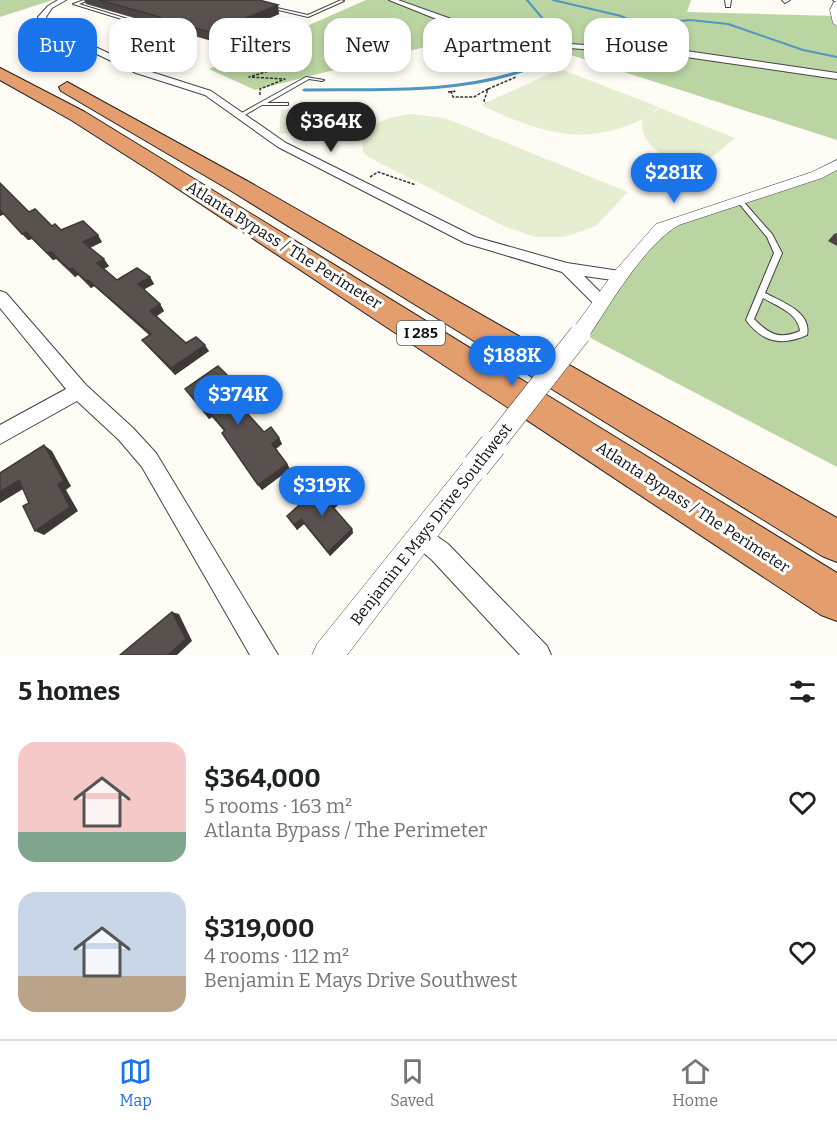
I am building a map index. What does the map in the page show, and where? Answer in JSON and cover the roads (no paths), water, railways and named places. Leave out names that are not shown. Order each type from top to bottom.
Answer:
[{"type":"highway","name":"Atlanta Bypass / The Perimeter","points":[[0,55],[105,107],[837,541]]},
{"type":"highway","name":"Atlanta Bypass / The Perimeter","points":[[0,73],[78,116],[162,168],[837,599]]},
{"type":"street","points":[[63,0],[43,14],[46,26],[139,71],[198,88],[241,115],[282,145],[470,240],[567,268],[620,276]]},
{"type":"street","points":[[392,0],[441,18]]},
{"type":"street","points":[[837,1],[834,10],[837,23]]},
{"type":"street","points":[[572,46],[686,54],[837,76]]},
{"type":"street","name":"Benjamin E Mays Drive Southwest","points":[[328,655],[580,334],[620,276],[662,228],[817,175],[837,164]]},
{"type":"street","points":[[567,268],[602,302]]},
{"type":"street","points":[[0,297],[78,391],[126,434],[149,460],[265,655]]},
{"type":"street","points":[[0,435],[78,391]]},
{"type":"street","points":[[421,536],[441,552],[538,655]]},
{"type":"lane","points":[[87,0],[75,4],[123,18]]},
{"type":"lane","points":[[264,6],[307,17],[342,1]]},
{"type":"lane","points":[[241,115],[318,72]]},
{"type":"lane","points":[[308,78],[322,80]]},
{"type":"lane","points":[[262,104],[286,104]]},
{"type":"lane","points":[[740,201],[770,236],[778,253],[760,294],[750,320],[760,332],[776,339],[790,340],[804,333],[803,322],[791,310],[760,294]]},
{"type":"waterway","points":[[527,0],[542,18]]},
{"type":"waterway","points":[[553,0],[621,16],[638,25],[690,20],[728,24],[803,50],[837,57]]},
{"type":"waterway","points":[[304,90],[444,87],[499,78],[518,72]]}]
